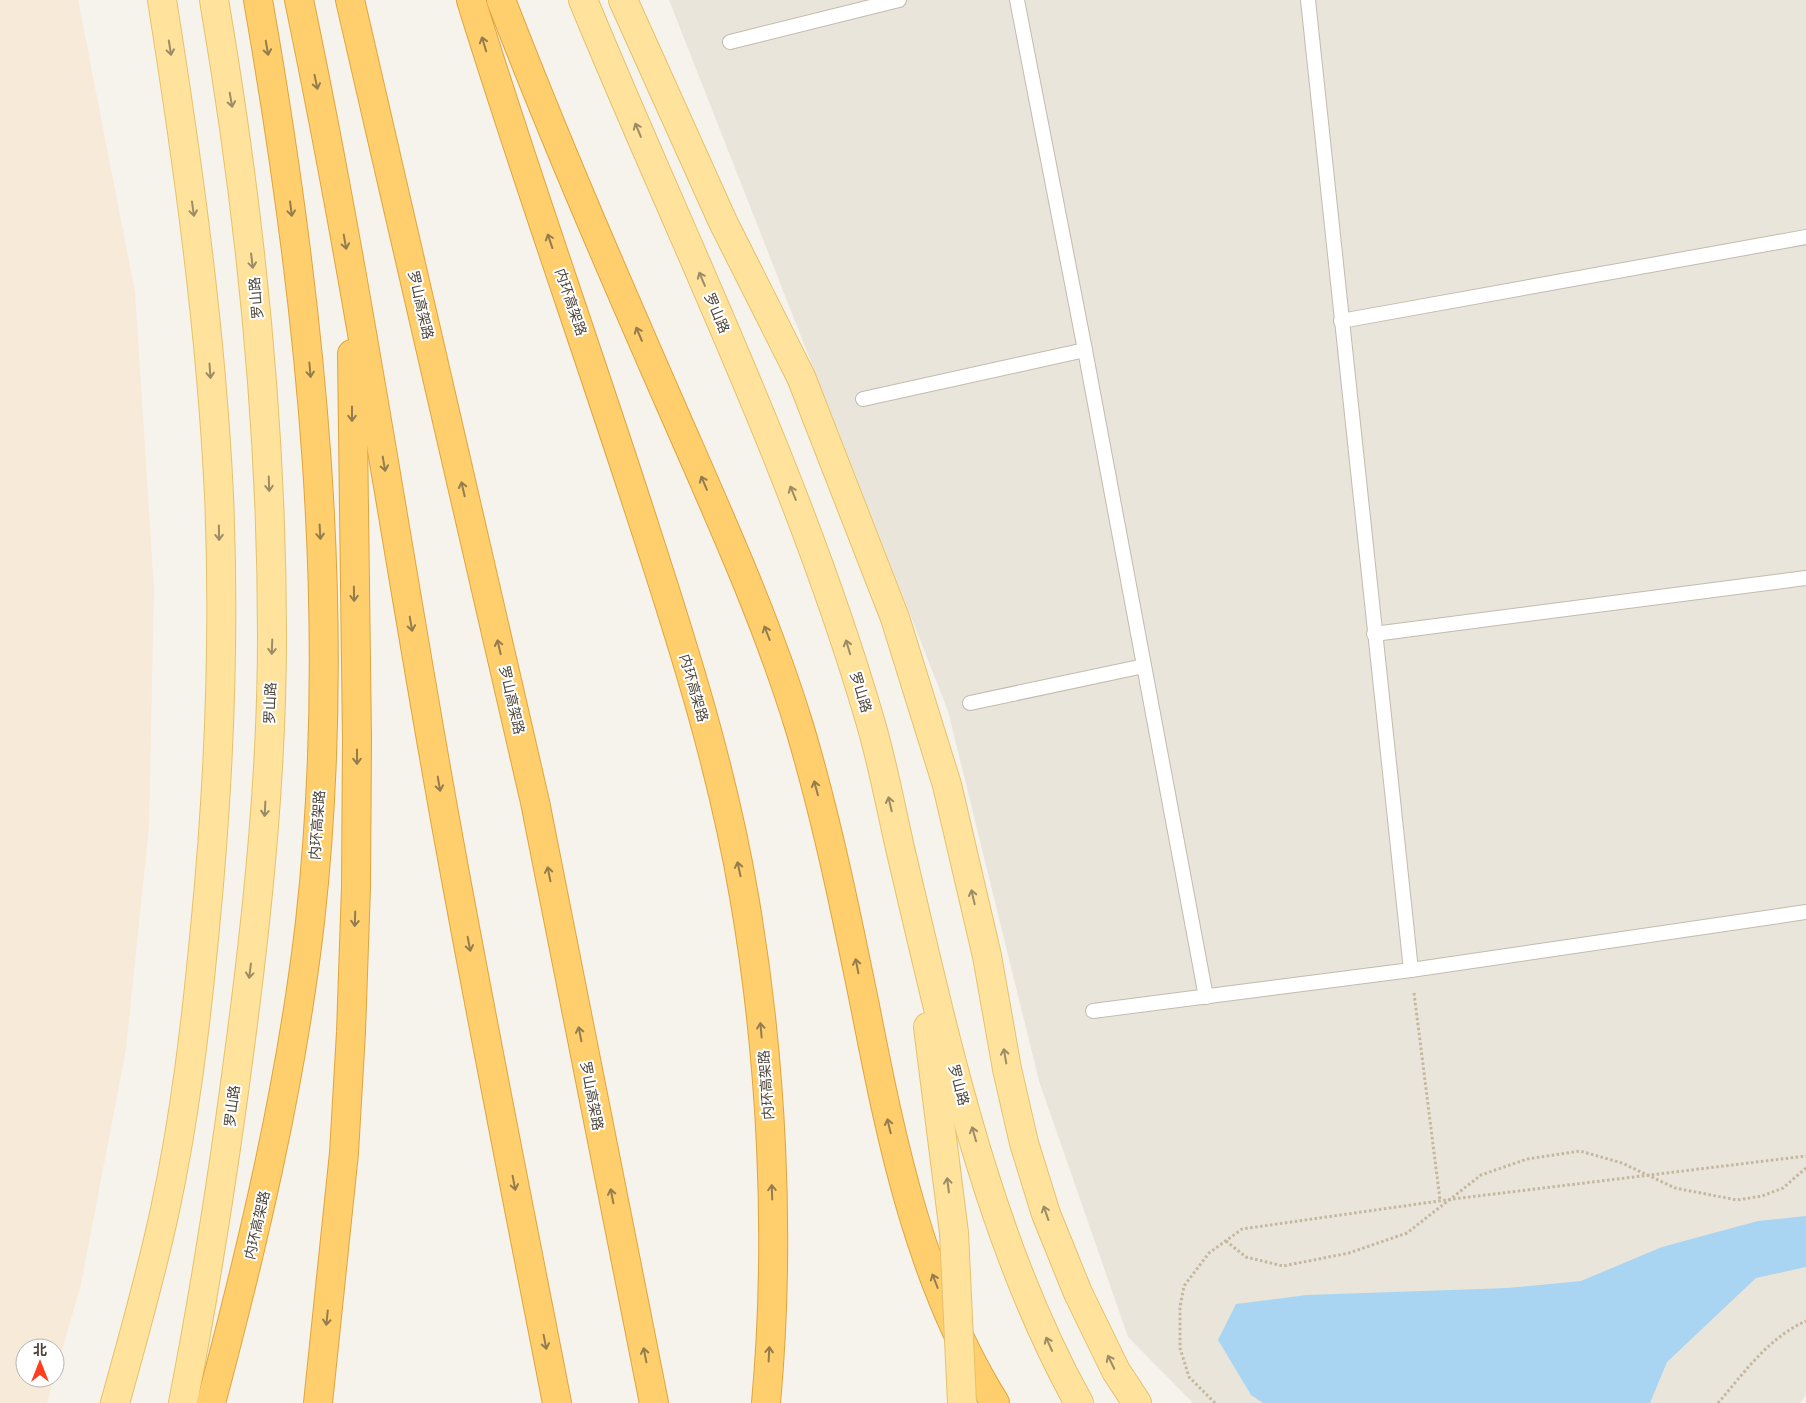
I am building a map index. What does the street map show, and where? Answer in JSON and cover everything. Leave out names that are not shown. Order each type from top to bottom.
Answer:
[{"type":"highway","name":"内环高架路","points":[[211,1403],[269,1171],[298,1009],[318,832],[322,743],[321,559],[310,370],[288,182],[258,0]]},
{"type":"highway","points":[[299,0],[352,278],[445,819],[557,1403]]},
{"type":"highway","name":"罗山高架路","points":[[350,0],[535,802],[654,1403]]},
{"type":"highway","name":"内环高架路","points":[[471,0],[498,88],[600,387],[694,682],[721,787],[740,877],[758,998],[767,1100],[772,1199],[772,1294],[766,1403]]},
{"type":"highway","points":[[501,0],[608,262],[741,568],[774,653],[800,728],[828,835],[887,1120],[902,1181],[921,1245],[947,1313],[980,1379],[995,1403]]},
{"type":"highway","points":[[318,1403],[348,1088],[356,886],[352,278]]},
{"type":"main road","points":[[115,1403],[165,1210],[181,1124],[199,990],[210,874],[218,751],[221,620],[219,496],[210,360],[198,241],[162,0]]},
{"type":"main road","name":"罗山路","points":[[183,1403],[227,1146],[257,912],[268,759],[272,638],[267,436],[252,258],[234,117],[214,0]]},
{"type":"main road","name":"罗山路","points":[[583,0],[764,420],[811,538],[871,722],[957,1079],[997,1214],[1026,1290],[1062,1372],[1079,1403]]},
{"type":"main road","points":[[623,0],[723,222],[801,377],[895,618],[947,785],[987,956],[1007,1069],[1024,1143],[1046,1214],[1078,1293],[1116,1371],[1137,1403]]},
{"type":"main road","points":[[901,851],[937,1083],[953,1224],[962,1403]]},
{"type":"lane","points":[[730,42],[900,0]]},
{"type":"lane","points":[[1017,0],[1085,350],[1206,997]]},
{"type":"lane","points":[[1310,0],[1374,634],[1411,970]]},
{"type":"lane","points":[[1342,322],[1806,237]]},
{"type":"lane","points":[[863,399],[1085,350]]},
{"type":"lane","points":[[1374,634],[1806,578]]},
{"type":"lane","points":[[970,703],[1144,666]]},
{"type":"lane","points":[[1093,1011],[1411,970],[1806,912]]},
{"type":"path","points":[[1411,970],[1440,1200]]},
{"type":"path","points":[[1226,1241],[1246,1257],[1283,1266],[1349,1254],[1407,1233],[1481,1175],[1527,1159],[1580,1150],[1622,1163],[1675,1188],[1737,1200],[1762,1196],[1783,1188],[1806,1168]]},
{"type":"path","points":[[1215,1403],[1189,1377],[1180,1348],[1180,1307],[1184,1286],[1209,1254],[1242,1229],[1440,1200],[1806,1156]]},
{"type":"path","points":[[1718,1403],[1766,1348],[1791,1327],[1806,1321]]},
{"type":"shaded area","points":[[0,0],[78,0],[135,292],[154,588],[149,827],[126,1049],[81,1284],[65,1340],[65,1338],[15,1338],[15,1388],[51,1388],[47,1403],[0,1403]]},
{"type":"shaded area","points":[[669,0],[1806,0],[1806,1395],[1800,1403],[1193,1403],[1128,1337],[1039,1081],[948,711]]},
{"type":"water","points":[[1806,1216],[1806,1267],[1756,1278],[1667,1362],[1650,1403],[1263,1403],[1251,1395],[1218,1340],[1236,1304],[1307,1295],[1508,1288],[1581,1281],[1662,1247],[1758,1221]]}]
